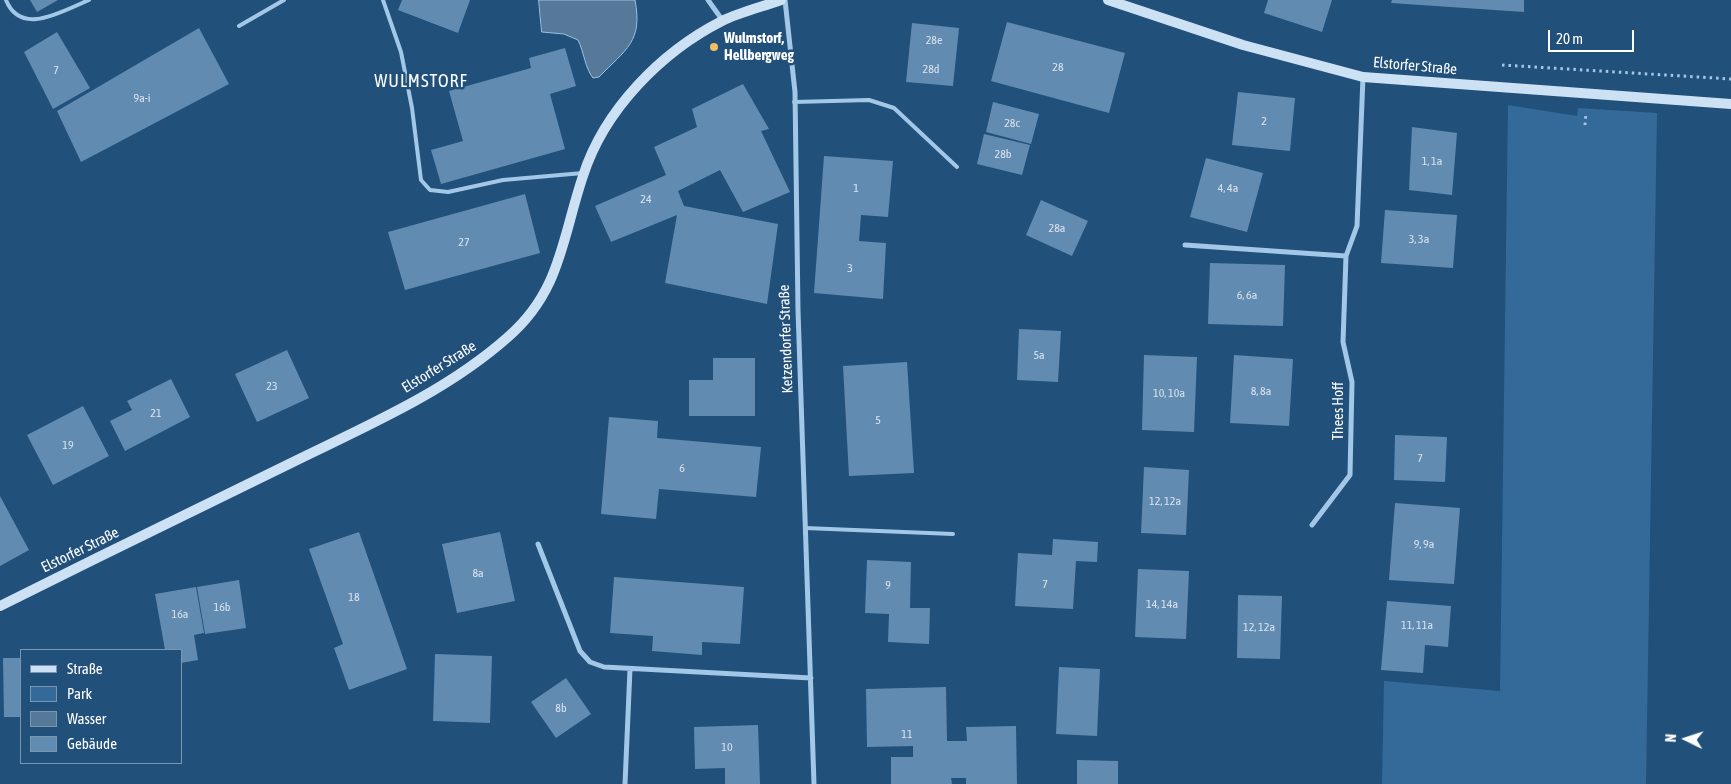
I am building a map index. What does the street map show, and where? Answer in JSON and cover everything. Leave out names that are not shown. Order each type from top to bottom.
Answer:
[{"type":"main road","name":"Elstorfer Straße","points":[[0,606],[382,419],[470,368],[510,336],[532,314],[552,283],[584,173],[597,142],[615,112],[661,64],[723,21],[781,0]]},
{"type":"main road","name":"Elstorfer Straße","points":[[1108,0],[1243,44],[1364,77],[1731,104]]},
{"type":"street","points":[[708,0],[723,21]]},
{"type":"street","name":"Ketzendorfer Straße","points":[[785,0],[794,102],[798,310],[814,784]]},
{"type":"street","name":"Thees Hoff","points":[[1312,525],[1350,475],[1352,382],[1342,342],[1346,256],[1357,226],[1364,77]]},
{"type":"street","points":[[1186,245],[1346,256]]},
{"type":"street","points":[[538,544],[580,651],[590,662],[604,667],[630,669],[811,678]]},
{"type":"street","points":[[625,784],[630,669]]},
{"type":"lane","points":[[6,0],[16,16],[28,20],[61,11],[89,0]]},
{"type":"lane","points":[[239,26],[284,0]]},
{"type":"lane","points":[[383,0],[401,52],[412,108],[421,180],[430,190],[448,192],[503,180],[584,173]]},
{"type":"lane","points":[[794,102],[869,100],[894,108],[956,167]]},
{"type":"lane","points":[[805,528],[953,534]]},
{"type":"path","points":[[1498,65],[1731,79]]},
{"type":"green space","points":[[1508,105],[1577,116],[1578,108],[1657,113],[1646,784],[1382,784],[1384,681],[1500,691]]},
{"type":"water","points":[[539,0],[635,0],[637,26],[630,44],[599,77],[593,78],[588,70],[578,40],[564,34],[542,32]]},
{"type":"building","points":[[30,0],[58,0],[37,12]]},
{"type":"building","points":[[402,0],[470,0],[458,33],[398,10]]},
{"type":"building","points":[[1268,0],[1332,0],[1322,32],[1264,13]]},
{"type":"building","points":[[1392,0],[1524,0],[1524,12],[1391,3]]},
{"type":"building","points":[[1007,22],[1125,53],[1109,113],[991,81]]},
{"type":"building","points":[[912,23],[959,28],[953,86],[906,82]]},
{"type":"building","points":[[199,28],[229,84],[81,162],[57,111]]},
{"type":"building","points":[[57,32],[90,88],[53,109],[24,52]]},
{"type":"building","points":[[565,48],[576,86],[550,94],[565,149],[441,184],[431,150],[463,141],[449,91],[531,68],[529,58]]},
{"type":"building","points":[[743,84],[769,129],[761,131],[790,192],[743,212],[720,170],[678,191],[684,206],[778,224],[767,304],[665,283],[677,215],[611,242],[595,206],[666,175],[654,147],[697,127],[692,109]]},
{"type":"building","points":[[1238,92],[1295,98],[1290,151],[1232,145]]},
{"type":"building","points":[[993,102],[1039,114],[1031,144],[986,132]]},
{"type":"building","points":[[1412,127],[1457,133],[1452,195],[1409,190]]},
{"type":"building","points":[[984,134],[1030,145],[1022,175],[977,164]]},
{"type":"building","points":[[824,156],[893,161],[888,217],[861,215],[859,241],[886,243],[883,299],[814,293]]},
{"type":"building","points":[[1206,158],[1263,173],[1247,232],[1190,217]]},
{"type":"building","points":[[525,194],[540,253],[405,290],[388,232]]},
{"type":"building","points":[[1041,200],[1088,221],[1072,256],[1026,235]]},
{"type":"building","points":[[1385,210],[1457,215],[1453,268],[1381,263]]},
{"type":"building","points":[[1210,263],[1285,265],[1283,326],[1208,324]]},
{"type":"building","points":[[1019,329],[1061,331],[1058,382],[1017,380]]},
{"type":"building","points":[[287,350],[309,398],[257,422],[235,374]]},
{"type":"building","points":[[1144,355],[1197,357],[1194,432],[1142,430]]},
{"type":"building","points":[[1234,355],[1293,359],[1289,426],[1230,423]]},
{"type":"building","points":[[713,358],[755,358],[755,416],[689,416],[689,380],[713,380]]},
{"type":"building","points":[[907,362],[914,473],[849,476],[843,366]]},
{"type":"building","points":[[171,379],[190,417],[125,451],[110,421],[132,410],[127,401]]},
{"type":"building","points":[[83,406],[109,456],[53,485],[27,435]]},
{"type":"building","points":[[609,417],[658,421],[657,438],[761,447],[756,497],[659,489],[656,519],[601,514]]},
{"type":"building","points":[[1395,435],[1447,437],[1445,482],[1394,480]]},
{"type":"building","points":[[1144,467],[1189,470],[1186,535],[1141,533]]},
{"type":"building","points":[[0,496],[29,550],[0,566]]},
{"type":"building","points":[[1395,503],[1460,508],[1454,584],[1389,580]]},
{"type":"building","points":[[359,532],[407,669],[349,690],[334,648],[343,644],[309,549]]},
{"type":"building","points":[[500,532],[515,601],[457,613],[442,544]]},
{"type":"building","points":[[1053,539],[1098,542],[1097,562],[1076,561],[1073,609],[1015,606],[1018,553],[1052,555]]},
{"type":"building","points":[[867,560],[911,562],[910,608],[930,608],[929,644],[888,642],[889,614],[865,613]]},
{"type":"building","points":[[1138,569],[1189,571],[1186,639],[1135,637]]},
{"type":"building","points":[[614,577],[744,587],[740,644],[702,642],[702,655],[652,651],[653,636],[610,633]]},
{"type":"building","points":[[239,580],[246,628],[205,634],[197,587]]},
{"type":"building","points":[[196,587],[204,633],[194,635],[198,660],[182,663],[182,649],[165,649],[155,594]]},
{"type":"building","points":[[1238,595],[1282,596],[1280,659],[1237,658]]},
{"type":"building","points":[[1387,601],[1451,606],[1448,647],[1425,645],[1423,673],[1381,670]]},
{"type":"building","points":[[435,654],[492,656],[490,723],[433,721]]},
{"type":"building","points":[[3,658],[20,658],[20,717],[4,717]]},
{"type":"building","points":[[1059,667],[1100,669],[1097,736],[1056,734]]},
{"type":"building","points":[[566,678],[591,714],[556,738],[531,702]]},
{"type":"building","points":[[946,687],[947,741],[967,741],[966,727],[1016,726],[1017,784],[966,784],[966,778],[951,778],[952,784],[891,784],[891,757],[913,757],[913,746],[867,747],[866,689]]},
{"type":"building","points":[[758,725],[760,784],[725,784],[725,768],[695,769],[694,727]]},
{"type":"building","points":[[1077,760],[1118,761],[1118,784],[1077,784]]},
{"type":"place","name":"Wulmstorf, Hellbergweg","points":[[714,47]]},
{"type":"district","name":"WULMSTORF","points":[[421,81]]}]
